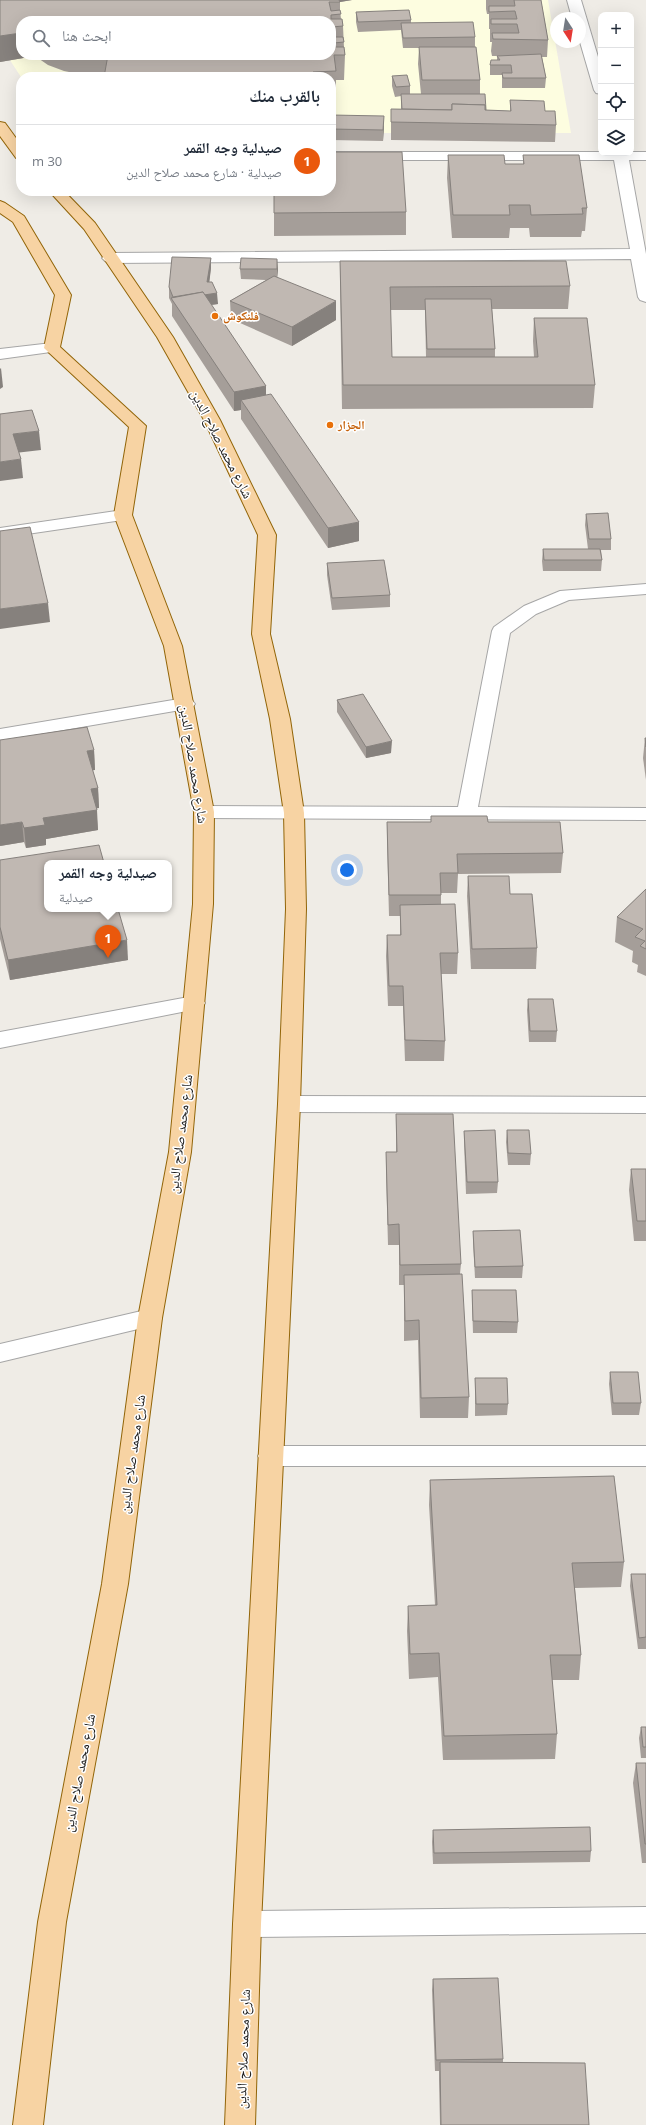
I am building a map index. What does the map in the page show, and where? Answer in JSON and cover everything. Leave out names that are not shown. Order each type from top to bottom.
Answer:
[{"type":"main road","points":[[0,126],[16,148]]},
{"type":"main road","name":"شارع محمد صلاح الدين","points":[[61,196],[90,226],[110,258],[165,337],[208,414],[267,535],[261,634],[280,718],[294,813],[296,909],[289,1104],[247,1924],[240,2125]]},
{"type":"main road","points":[[0,206],[19,219],[64,295],[52,348],[138,426],[123,515]]},
{"type":"main road","name":"شارع محمد صلاح الدين","points":[[28,2125],[52,1922],[115,1584],[150,1318],[180,1152],[202,904],[204,812],[174,646],[123,515]]},
{"type":"street","points":[[574,0],[578,12]]},
{"type":"street","points":[[586,39],[599,84]]},
{"type":"street","points":[[336,156],[598,155]]},
{"type":"street","points":[[620,156],[646,298]]},
{"type":"street","points":[[634,156],[646,156]]},
{"type":"street","points":[[110,258],[638,254]]},
{"type":"street","points":[[0,354],[52,348]]},
{"type":"street","points":[[0,533],[123,515]]},
{"type":"street","points":[[467,814],[501,631],[530,610],[566,595],[646,589]]},
{"type":"street","points":[[0,735],[185,704]]},
{"type":"street","points":[[204,812],[646,814]]},
{"type":"street","points":[[0,1040],[194,1003]]},
{"type":"street","points":[[289,1104],[646,1105]]},
{"type":"street","points":[[0,1353],[150,1318]]},
{"type":"street","points":[[271,1456],[646,1456]]},
{"type":"street","points":[[247,1924],[646,1920]]},
{"type":"shaded area","points":[[0,0],[548,0],[550,12],[550,48],[556,48],[571,133],[336,133],[336,72],[18,72],[0,45]]},
{"type":"building","points":[[0,0],[339,0],[340,2],[329,2],[331,11],[340,10],[341,14],[331,16],[16,16],[16,34],[0,36]]},
{"type":"building","points":[[514,0],[541,0],[548,40],[493,39],[492,33],[519,33],[517,24],[491,24],[491,19],[517,19],[515,11],[489,12],[489,6],[515,6]]},
{"type":"building","points":[[409,10],[411,20],[358,22],[356,12]]},
{"type":"building","points":[[336,19],[342,19],[343,26],[336,27]]},
{"type":"building","points":[[473,22],[475,37],[403,38],[401,23]]},
{"type":"building","points":[[336,37],[343,37],[344,42],[336,43]]},
{"type":"building","points":[[336,47],[344,47],[345,55],[336,55]]},
{"type":"building","points":[[419,47],[476,47],[480,80],[422,80]]},
{"type":"building","points":[[541,54],[546,78],[503,78],[502,73],[512,73],[511,65],[490,65],[491,60],[500,60],[497,56]]},
{"type":"building","points":[[107,60],[335,60],[336,71],[313,72],[105,72]]},
{"type":"building","points":[[407,75],[410,86],[396,87],[392,76]]},
{"type":"building","points":[[401,94],[485,94],[486,110],[485,105],[452,104],[452,110],[402,109]]},
{"type":"building","points":[[510,100],[544,101],[545,111],[555,111],[556,125],[391,122],[391,109],[452,110],[452,104],[485,105],[485,110],[511,111]]},
{"type":"building","points":[[336,115],[384,116],[383,130],[336,129]]},
{"type":"building","points":[[336,152],[402,152],[406,212],[274,213],[274,196],[336,196]]},
{"type":"building","points":[[448,155],[504,155],[505,164],[524,164],[523,155],[579,155],[587,208],[582,208],[583,214],[531,215],[530,205],[509,205],[510,215],[453,215]]},
{"type":"building","points":[[172,257],[211,258],[207,282],[212,282],[217,293],[204,295],[203,292],[173,297],[169,287]]},
{"type":"building","points":[[241,258],[277,259],[277,269],[240,269]]},
{"type":"building","points":[[340,261],[566,261],[570,286],[390,287],[392,357],[538,357],[534,318],[587,318],[595,385],[343,385]]},
{"type":"building","points":[[274,276],[336,301],[292,327],[230,301]]},
{"type":"building","points":[[203,292],[266,386],[234,392],[171,298]]},
{"type":"building","points":[[425,299],[491,299],[495,349],[427,349]]},
{"type":"building","points":[[271,394],[359,522],[328,528],[241,400]]},
{"type":"building","points":[[32,410],[39,431],[13,434],[21,459],[0,462],[0,414]]},
{"type":"building","points":[[608,513],[611,539],[589,539],[586,514]]},
{"type":"building","points":[[30,527],[48,603],[0,609],[0,531]]},
{"type":"building","points":[[543,549],[600,549],[602,560],[544,560]]},
{"type":"building","points":[[384,560],[390,595],[332,598],[327,563]]},
{"type":"building","points":[[363,694],[392,741],[366,747],[337,700]]},
{"type":"building","points":[[87,727],[94,750],[87,751],[98,788],[91,789],[97,810],[43,818],[45,825],[24,828],[22,822],[0,825],[0,740]]},
{"type":"building","points":[[431,816],[487,816],[488,822],[560,822],[563,853],[457,854],[458,873],[440,873],[441,895],[389,895],[387,822],[431,822]]},
{"type":"building","points":[[99,845],[103,860],[44,860],[44,912],[119,912],[127,940],[8,960],[0,927],[0,860]]},
{"type":"building","points":[[468,876],[509,876],[510,894],[532,894],[537,948],[472,949]]},
{"type":"building","points":[[646,889],[646,949],[640,946],[645,941],[635,937],[643,929],[617,917]]},
{"type":"building","points":[[455,904],[458,953],[440,953],[445,1041],[405,1040],[403,986],[389,986],[387,935],[401,935],[400,905]]},
{"type":"building","points":[[528,999],[553,999],[557,1031],[530,1031]]},
{"type":"building","points":[[396,1114],[453,1114],[461,1264],[400,1265],[399,1224],[388,1225],[386,1152],[397,1152]]},
{"type":"building","points":[[495,1130],[498,1182],[467,1182],[464,1131]]},
{"type":"building","points":[[507,1130],[529,1130],[531,1154],[508,1153]]},
{"type":"building","points":[[631,1169],[646,1169],[646,1221],[637,1221]]},
{"type":"building","points":[[520,1230],[523,1266],[475,1267],[473,1231]]},
{"type":"building","points":[[462,1274],[469,1397],[421,1398],[419,1320],[405,1321],[404,1275]]},
{"type":"building","points":[[472,1290],[516,1290],[518,1322],[473,1321]]},
{"type":"building","points":[[610,1372],[638,1372],[641,1403],[613,1403]]},
{"type":"building","points":[[475,1378],[507,1378],[508,1404],[476,1404]]},
{"type":"building","points":[[614,1476],[624,1562],[572,1563],[581,1655],[550,1655],[557,1734],[444,1736],[439,1653],[410,1654],[408,1606],[437,1605],[430,1480]]},
{"type":"building","points":[[631,1574],[646,1574],[646,1637],[639,1638]]},
{"type":"building","points":[[641,1727],[646,1727],[646,1747],[643,1747]]},
{"type":"building","points":[[636,1763],[646,1763],[646,1844],[645,1844]]},
{"type":"building","points":[[590,1827],[591,1851],[434,1853],[433,1830]]},
{"type":"building","points":[[498,1978],[503,2059],[436,2060],[433,1979]]},
{"type":"building","points":[[440,2062],[585,2063],[589,2125],[441,2125]]},
{"type":"place","name":"فلنكوش","points":[[215,316]]},
{"type":"place","name":"الجزار","points":[[330,425]]},
{"type":"place","name":"صيدلية وجه القمر","points":[[108,958]]}]
